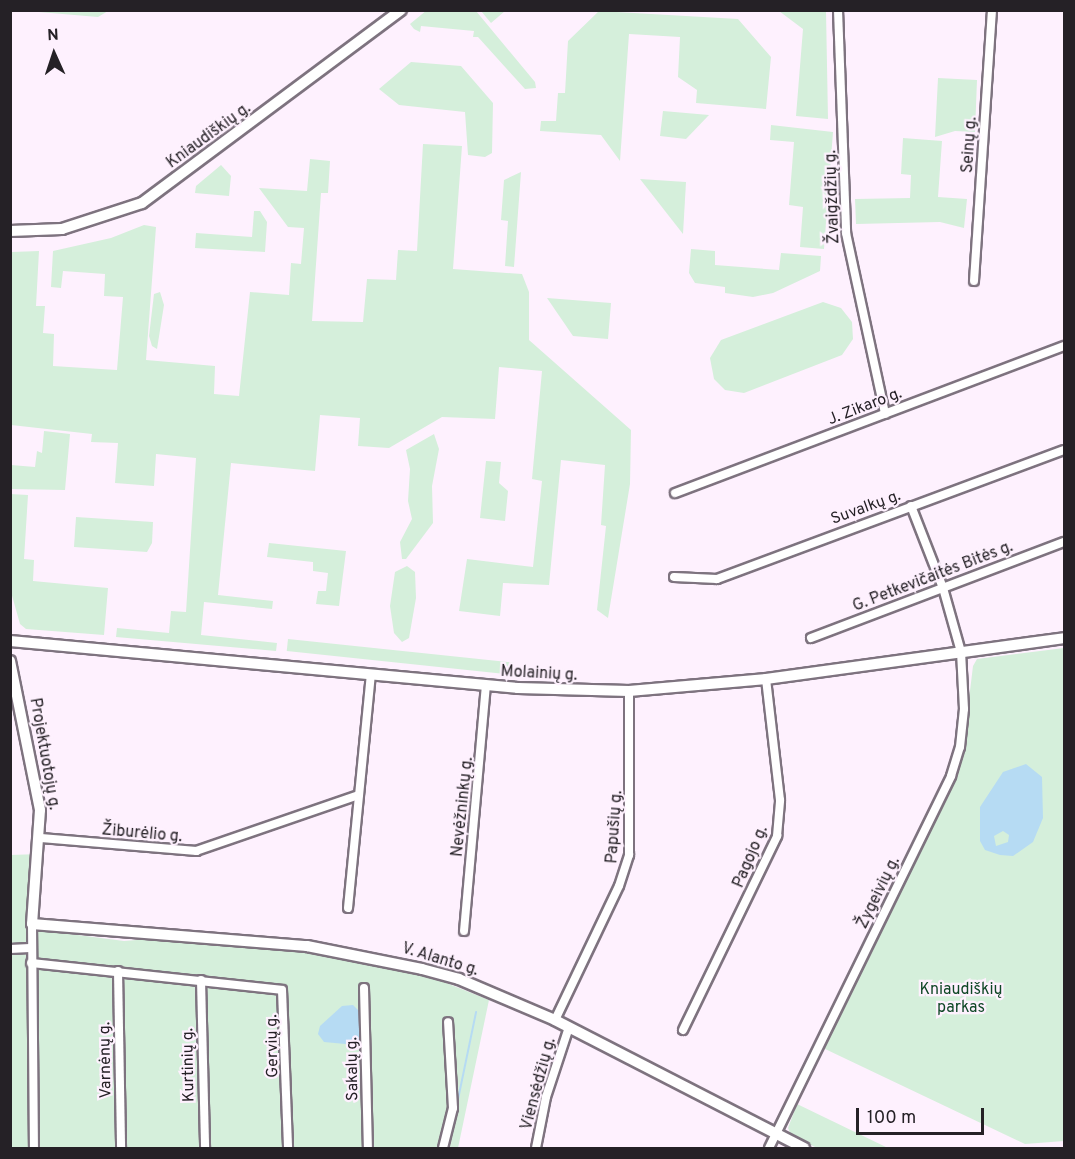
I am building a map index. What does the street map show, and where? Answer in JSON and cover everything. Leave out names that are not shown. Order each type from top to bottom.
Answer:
[{"type":"main road","name":"Kniaudiškių g.","points":[[10,231],[62,229],[142,203],[401,10]]},
{"type":"main road","name":"Molainių g.","points":[[10,641],[486,686],[628,691],[766,679],[1065,638]]},
{"type":"main road","name":"Projektuotojų g.","points":[[10,661],[36,776],[41,838],[32,924]]},
{"type":"main road","name":"V. Alanto g.","points":[[32,924],[355,953],[459,980],[555,1020],[804,1149]]},
{"type":"street","name":"Žvaigždžių g.","points":[[838,10],[846,233],[885,414]]},
{"type":"street","name":"Seinų g.","points":[[974,281],[992,10]]},
{"type":"street","name":"J. Zikaro g.","points":[[675,493],[1065,346]]},
{"type":"street","name":"Suvalkų g.","points":[[674,576],[717,579],[1065,450]]},
{"type":"street","name":"Žygeivių g.","points":[[769,1149],[951,776],[964,721],[961,652],[943,588],[911,506]]},
{"type":"street","name":"G. Petkevičaitės Bitės g.","points":[[811,638],[1065,542]]},
{"type":"street","points":[[348,908],[371,675]]},
{"type":"street","name":"Pagojo g.","points":[[683,1030],[777,836],[780,800],[766,679]]},
{"type":"street","name":"Nevėžninkų g.","points":[[464,931],[486,686]]},
{"type":"street","name":"Papušių g.","points":[[555,1020],[619,886],[629,855],[628,691]]},
{"type":"street","name":"Žiburėlio g.","points":[[41,838],[184,853],[273,827],[359,795]]},
{"type":"street","points":[[32,924],[30,948],[34,1149]]},
{"type":"street","points":[[10,949],[30,948]]},
{"type":"street","points":[[31,963],[201,980]]},
{"type":"street","name":"Varnėnų g.","points":[[118,971],[121,1149]]},
{"type":"street","name":"Kurtinių g.","points":[[201,980],[205,1149]]},
{"type":"street","name":"Gervių g.","points":[[201,980],[282,990],[288,1149]]},
{"type":"street","name":"Sakalų g.","points":[[364,988],[368,1149]]},
{"type":"street","points":[[443,1149],[453,1108],[448,1022]]},
{"type":"street","name":"Viensėdžių g.","points":[[536,1149],[546,1097],[569,1027]]},
{"type":"green space","points":[[427,10],[476,11],[535,82],[536,88],[525,89],[478,37],[473,37],[474,31],[421,26],[420,32],[414,29],[410,24]]},
{"type":"green space","points":[[27,11],[108,11],[98,17]]},
{"type":"green space","points":[[481,11],[505,11],[491,23]]},
{"type":"green space","points":[[599,11],[738,19],[771,57],[766,109],[696,103],[697,90],[678,77],[680,37],[629,34],[620,161],[601,135],[540,131],[541,121],[556,121],[558,93],[565,93],[568,41]]},
{"type":"green space","points":[[779,11],[826,11],[828,119],[796,116],[803,29]]},
{"type":"green space","points":[[411,62],[461,66],[493,103],[492,153],[485,157],[468,155],[465,112],[399,105],[379,89]]},
{"type":"green space","points":[[938,78],[977,80],[975,132],[955,131],[935,137]]},
{"type":"green space","points":[[663,111],[709,115],[686,139],[660,136]]},
{"type":"green space","points":[[771,125],[833,132],[824,249],[800,247],[803,207],[789,205],[794,142],[770,140]]},
{"type":"green space","points":[[903,138],[942,141],[938,197],[967,199],[964,228],[940,222],[856,224],[855,199],[910,198],[911,175],[901,174]]},
{"type":"green space","points":[[423,144],[462,146],[453,269],[522,274],[529,292],[529,340],[631,430],[630,484],[608,618],[597,610],[606,526],[601,525],[605,465],[561,460],[549,585],[503,583],[500,616],[459,611],[467,559],[533,567],[542,481],[532,479],[542,371],[499,367],[495,419],[442,417],[389,448],[358,446],[360,418],[320,415],[315,471],[231,463],[218,595],[273,601],[272,609],[204,602],[201,635],[277,643],[276,651],[116,637],[117,628],[169,633],[171,611],[186,612],[196,458],[156,454],[154,486],[115,483],[118,443],[91,442],[92,434],[11,425],[12,252],[39,251],[36,306],[45,306],[43,333],[54,334],[53,366],[117,370],[123,297],[104,296],[105,274],[63,271],[61,288],[51,287],[53,251],[111,238],[144,225],[156,227],[146,360],[215,366],[214,394],[239,396],[250,292],[289,295],[291,263],[301,264],[304,228],[288,227],[259,188],[307,191],[310,159],[330,161],[328,193],[321,193],[312,321],[363,322],[367,279],[396,280],[398,250],[417,251]]},
{"type":"green space","points":[[221,165],[231,176],[229,196],[195,193],[196,186]]},
{"type":"green space","points":[[521,172],[514,267],[505,266],[508,221],[501,220],[504,180]]},
{"type":"green space","points":[[640,179],[686,182],[683,234]]},
{"type":"green space","points":[[254,211],[260,211],[267,222],[265,252],[195,248],[196,233],[252,237]]},
{"type":"green space","points":[[691,249],[715,251],[715,265],[779,270],[781,253],[821,256],[820,271],[773,293],[753,297],[725,293],[725,287],[695,283],[689,273]]},
{"type":"green space","points":[[160,292],[164,305],[157,349],[152,346],[149,336],[154,294]]},
{"type":"green space","points":[[547,298],[611,303],[608,339],[573,336]]},
{"type":"green space","points":[[823,302],[841,308],[852,322],[853,339],[842,355],[744,393],[725,390],[714,379],[710,358],[721,340]]},
{"type":"green space","points":[[44,431],[70,434],[65,490],[11,489],[11,465],[35,467],[37,451],[42,453]]},
{"type":"green space","points":[[434,434],[439,449],[432,486],[433,523],[406,559],[402,559],[400,542],[412,519],[408,501],[410,469],[406,450]]},
{"type":"green space","points":[[486,461],[501,462],[499,483],[508,491],[505,521],[480,518]]},
{"type":"green space","points":[[10,494],[28,495],[24,559],[34,560],[33,581],[108,588],[104,635],[26,629],[20,624],[11,592]]},
{"type":"green space","points":[[76,517],[153,522],[152,543],[147,552],[74,547]]},
{"type":"green space","points":[[269,543],[346,551],[339,606],[316,604],[318,591],[326,591],[328,573],[313,571],[313,562],[267,557]]},
{"type":"green space","points":[[407,566],[415,572],[416,598],[409,638],[402,642],[394,633],[390,606],[395,572]]},
{"type":"green space","points":[[288,639],[514,663],[513,675],[287,651]]},
{"type":"green space","name":"Kniaudiškių parkas","points":[[1064,648],[1064,1141],[1025,1144],[823,1048],[954,777],[965,732],[973,666],[977,659]]},
{"type":"green space","points":[[40,854],[32,933],[47,931],[124,941],[149,939],[311,952],[424,974],[489,1000],[458,1148],[11,1148],[10,855]]},
{"type":"green space","points":[[797,1104],[888,1148],[817,1148],[791,1135],[788,1128]]},
{"type":"water","points":[[1026,764],[1042,777],[1043,818],[1033,842],[1013,856],[985,850],[980,841],[980,807],[1003,772]],"holes":[[[1003,831],[1009,835],[1008,842],[996,846],[994,836]]]},
{"type":"water","points":[[353,1005],[360,1012],[359,1041],[356,1045],[324,1042],[318,1034],[320,1026],[342,1006]]},
{"type":"waterway","points":[[456,1109],[476,1012]]},
{"type":"waterway","points":[[448,1148],[454,1120]]}]
